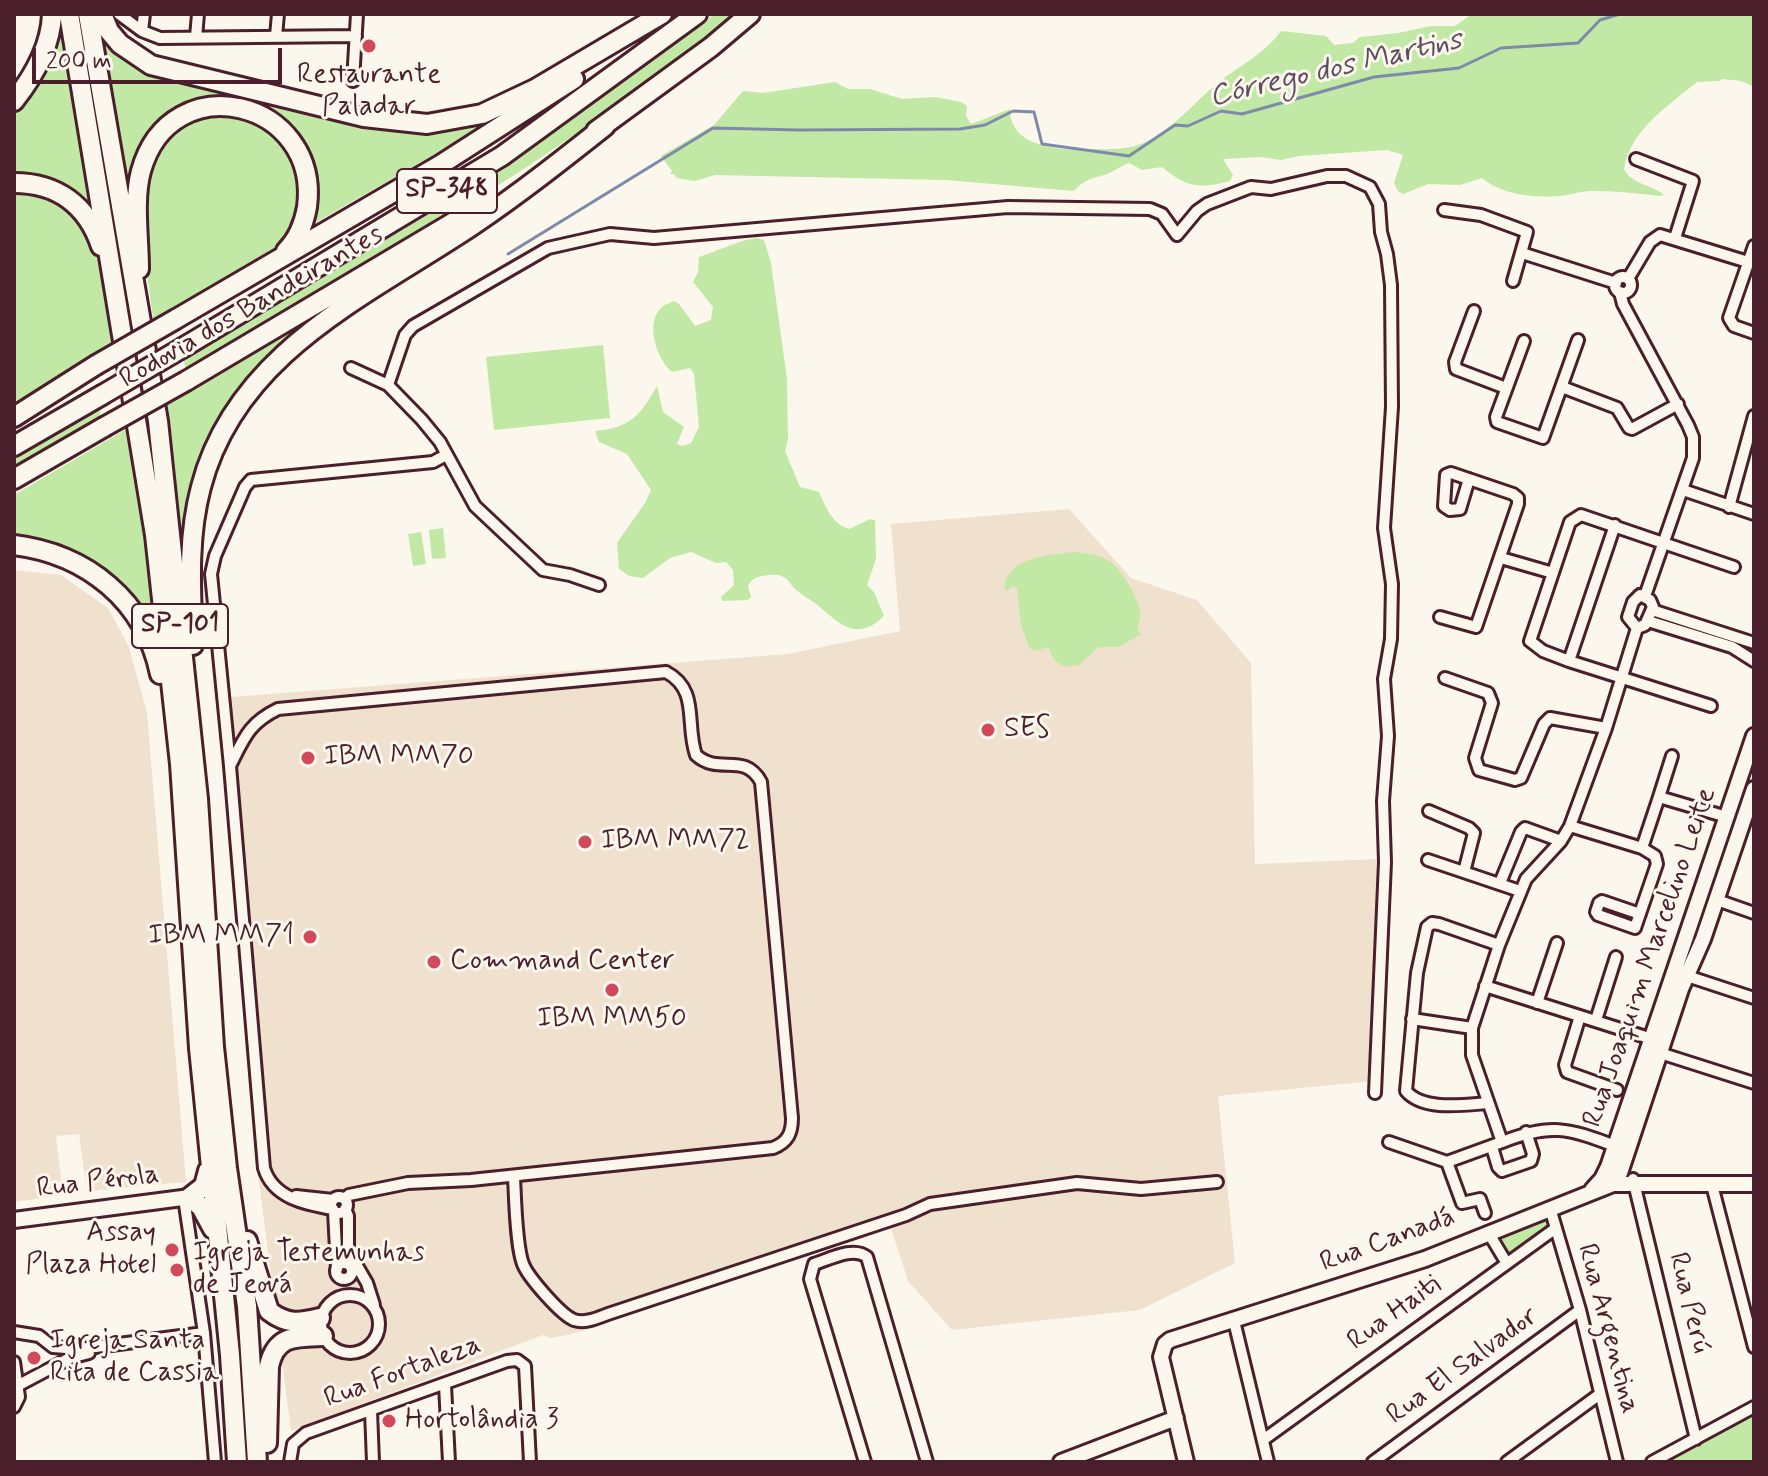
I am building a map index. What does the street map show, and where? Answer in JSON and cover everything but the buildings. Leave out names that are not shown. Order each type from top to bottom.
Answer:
[{"type":"highway","points":[[14,101],[41,57],[52,14]]},
{"type":"highway","name":"SP-101","points":[[69,14],[132,331],[158,421],[198,799],[214,1047],[247,1306],[257,1462]]},
{"type":"highway","name":"SP-101","points":[[88,14],[132,331],[180,764],[209,1159],[230,1355],[237,1462]]},
{"type":"highway","points":[[102,14],[109,31],[120,44],[151,65],[364,117],[427,124],[482,114],[535,89],[662,14]]},
{"type":"highway","points":[[14,417],[96,365],[452,157],[617,52],[669,14]]},
{"type":"highway","name":"Rodovia dos Bandeirantes","points":[[14,446],[502,156],[697,14]]},
{"type":"highway","name":"Rodovia dos Bandeirantes","points":[[14,479],[457,221],[605,126],[750,14]]},
{"type":"highway","points":[[132,331],[141,172],[156,139],[165,128],[191,112],[208,107],[243,107],[276,124],[291,140],[300,157],[307,177],[308,196],[303,226],[289,248],[257,272]]},
{"type":"highway","points":[[198,799],[191,583],[194,523],[209,461],[243,397],[272,364],[305,335],[533,184],[605,126]]},
{"type":"highway","points":[[14,183],[31,183],[57,191],[80,208],[92,222],[132,331]]},
{"type":"highway","points":[[14,405],[53,393]]},
{"type":"highway","points":[[14,545],[49,552],[80,565],[110,585],[132,609],[150,638],[156,656],[180,764]]},
{"type":"highway","points":[[209,1159],[204,1186],[187,1198],[201,1207],[217,1235]]},
{"type":"highway","points":[[227,1168],[269,1311],[278,1319],[292,1323],[324,1320]]},
{"type":"highway","points":[[266,1462],[271,1354],[280,1343],[324,1320]]},
{"type":"main road","name":"Rua Joaquim Marcelino Leite","points":[[1613,1184],[1625,1159],[1656,1046],[1754,736]]},
{"type":"main road","name":"Rua Joaquim Marcelino Leite","points":[[1589,1192],[1602,1179],[1687,976],[1735,847],[1748,827],[1754,789]]},
{"type":"main road","points":[[1719,842],[1729,849],[1735,847]]},
{"type":"main road","points":[[1709,874],[1719,874],[1724,880]]},
{"type":"main road","points":[[1625,1159],[1636,1183]]},
{"type":"main road","name":"Rua Canadá","points":[[1176,1418],[1161,1357],[1165,1344],[1170,1340],[1425,1259],[1613,1184],[1754,1184]]},
{"type":"main road","name":"Rua Pérola","points":[[14,1220],[187,1198]]},
{"type":"main road","points":[[1061,1462],[1176,1418],[1186,1462]]},
{"type":"street","points":[[119,14],[142,31],[160,38],[356,36]]},
{"type":"street","points":[[142,31],[144,14]]},
{"type":"street","points":[[196,37],[198,14]]},
{"type":"street","points":[[276,36],[278,14]]},
{"type":"street","points":[[353,81],[357,14]]},
{"type":"street","points":[[1636,159],[1693,181],[1675,238]]},
{"type":"street","points":[[388,385],[405,335],[413,326],[548,248],[592,236],[625,234],[654,238],[1008,207],[1150,209],[1162,214],[1177,235],[1197,211],[1241,189],[1271,189],[1336,176],[1361,181],[1374,192],[1379,204],[1391,297],[1392,407],[1384,528],[1392,584],[1391,639],[1384,679],[1388,736],[1383,801],[1385,862],[1375,1093]]},
{"type":"street","points":[[1444,210],[1481,215],[1524,230],[1527,237],[1513,281]]},
{"type":"street","points":[[1623,284],[1638,265],[1652,238],[1660,235],[1748,262]]},
{"type":"street","points":[[1754,246],[1729,318],[1734,326],[1754,333]]},
{"type":"street","points":[[1522,253],[1623,284]]},
{"type":"street","points":[[1623,284],[1630,314],[1693,437],[1693,458],[1645,596]]},
{"type":"street","points":[[1474,311],[1455,362],[1456,369],[1506,388]]},
{"type":"street","points":[[1524,341],[1496,417],[1497,422],[1543,438],[1578,340]]},
{"type":"street","points":[[351,368],[388,385],[422,420],[440,442],[475,506],[543,570],[599,585]]},
{"type":"street","points":[[1562,387],[1617,408],[1632,429],[1678,404]]},
{"type":"street","points":[[1729,507],[1754,416]]},
{"type":"street","points":[[349,1252],[367,1283],[379,1329],[376,1338],[362,1351],[344,1353],[335,1350],[324,1320],[349,1252],[348,1216],[339,1206],[290,1196],[277,1190],[268,1182],[264,1168],[211,574],[215,556],[245,487],[251,480],[433,462],[446,455]]},
{"type":"street","points":[[1440,617],[1476,627],[1501,558],[1518,498],[1469,479]]},
{"type":"street","points":[[1683,490],[1754,514]]},
{"type":"street","points":[[1711,706],[1569,661],[1543,651],[1530,641],[1570,522],[1581,515],[1734,567]]},
{"type":"street","points":[[1569,661],[1615,525]]},
{"type":"street","points":[[1501,558],[1553,573]]},
{"type":"street","points":[[1645,596],[1650,600],[1650,615],[1645,625],[1637,628],[1628,617],[1637,597],[1645,596]]},
{"type":"street","points":[[1650,615],[1754,643]]},
{"type":"street","points":[[1650,615],[1732,647],[1754,661]]},
{"type":"street","points":[[1526,1132],[1533,1154],[1531,1161],[1502,1171],[1487,1103],[1472,1055],[1472,1028],[1520,891],[1534,867],[1561,841],[1570,826],[1606,728],[1637,628]]},
{"type":"street","points":[[230,766],[248,730],[256,721],[278,709],[666,672],[680,680],[688,697],[696,755],[716,766],[742,764],[757,775],[762,788],[792,1118],[790,1135],[785,1142],[773,1148],[514,1176],[408,1183],[349,1195],[339,1206],[344,1272],[362,1298],[376,1311]]},
{"type":"street","points":[[1445,678],[1488,693],[1491,697],[1492,703],[1475,758],[1479,770],[1515,780],[1521,778],[1544,724],[1550,718],[1606,728]]},
{"type":"street","points":[[226,721],[248,730]]},
{"type":"street","points":[[1642,848],[1672,756]]},
{"type":"street","points":[[1659,797],[1727,817]]},
{"type":"street","points":[[1429,811],[1474,833],[1464,872]]},
{"type":"street","points":[[1570,826],[1642,848],[1655,856],[1657,864],[1640,914]]},
{"type":"street","points":[[1500,883],[1525,828],[1561,841]]},
{"type":"street","points":[[1428,860],[1520,891]]},
{"type":"street","points":[[1717,900],[1754,913]]},
{"type":"street","points":[[1487,1103],[1459,1106],[1418,1101],[1406,1091],[1417,973],[1427,927],[1432,923],[1439,924],[1499,945]]},
{"type":"street","points":[[1537,1003],[1557,943]]},
{"type":"street","points":[[1596,1020],[1616,957]]},
{"type":"street","points":[[1687,976],[1754,998]]},
{"type":"street","points":[[1485,986],[1596,1020],[1754,1083]]},
{"type":"street","points":[[1580,1016],[1565,1065],[1567,1072],[1617,1090]]},
{"type":"street","points":[[1412,1019],[1472,1028]]},
{"type":"street","points":[[1389,1142],[1447,1162],[1526,1132],[1556,1128],[1615,1146]]},
{"type":"street","points":[[1447,1162],[1462,1203],[1480,1199],[1485,1213]]},
{"type":"street","points":[[514,1176],[523,1264],[537,1286],[576,1321],[588,1321],[655,1299],[906,1215],[930,1204],[1077,1183],[1141,1189],[1217,1182]]},
{"type":"street","name":"Rua Perú","points":[[1636,1183],[1696,1439]]},
{"type":"street","points":[[1712,1185],[1754,1347]]},
{"type":"street","points":[[187,1198],[204,1333],[215,1462]]},
{"type":"street","name":"Rua Argentina","points":[[1550,1208],[1580,1310],[1617,1462]]},
{"type":"street","name":"Rua Haiti","points":[[1263,1440],[1556,1228]]},
{"type":"street","points":[[1488,1232],[1506,1262]]},
{"type":"street","points":[[865,1462],[810,1279],[814,1264],[854,1252],[867,1257],[927,1462]]},
{"type":"street","points":[[324,1320],[345,1295],[362,1298]]},
{"type":"street","name":"Rua El Salvador","points":[[1373,1462],[1580,1310]]},
{"type":"street","points":[[1234,1321],[1268,1462]]},
{"type":"street","points":[[14,1332],[39,1336],[53,1347],[106,1347],[204,1333]]},
{"type":"street","points":[[53,1347],[54,1366]]},
{"type":"street","points":[[17,1386],[54,1366],[106,1347]]},
{"type":"street","name":"Rua Fortaleza","points":[[290,1462],[293,1444],[306,1433],[517,1360],[525,1366],[530,1462]]},
{"type":"street","points":[[14,1362],[19,1397],[14,1407]]},
{"type":"street","points":[[445,1385],[449,1462]]},
{"type":"street","points":[[1507,1462],[1600,1394]]},
{"type":"street","points":[[1652,1462],[1754,1407]]},
{"type":"street","points":[[371,1411],[373,1462]]},
{"type":"shaded area","points":[[1069,509],[1131,578],[1197,600],[1251,663],[1255,864],[1379,859],[1374,1081],[1218,1096],[1235,1263],[1140,1310],[952,1330],[908,1281],[891,1228],[572,1334],[550,1338],[543,1335],[291,1431],[259,1182],[218,698],[788,654],[900,631],[891,524]]},
{"type":"shaded area","points":[[14,570],[61,575],[108,608],[129,647],[147,713],[186,1182],[87,1191],[79,1134],[56,1136],[63,1195],[14,1202]]},
{"type":"green space","points":[[60,14],[66,14],[102,234],[91,214],[14,178],[14,113],[26,97]]},
{"type":"green space","points":[[714,14],[737,14],[618,104],[526,168],[186,371],[183,357],[521,151],[587,108]]},
{"type":"green space","points":[[1472,14],[1754,14],[1754,87],[1741,81],[1722,79],[1697,82],[1642,131],[1634,142],[1624,169],[1632,178],[1664,195],[1660,196],[1591,191],[1560,196],[1529,196],[1509,192],[1482,178],[1460,185],[1428,184],[1403,194],[1394,183],[1403,155],[1387,150],[1281,160],[1260,157],[1223,159],[1233,175],[1230,181],[1202,186],[1187,183],[1162,167],[1142,170],[1129,163],[1088,180],[1074,191],[946,180],[715,175],[695,181],[670,174],[672,171],[661,156],[714,125],[743,91],[763,93],[835,82],[848,89],[870,89],[902,99],[936,97],[961,102],[967,106],[966,116],[971,124],[1010,109],[1017,131],[1026,139],[1045,146],[1125,148],[1143,143],[1167,129],[1219,82],[1260,53],[1281,31],[1326,36],[1334,45],[1353,43],[1360,37],[1431,26],[1455,26]]},
{"type":"green space","points":[[100,25],[115,44],[369,124],[503,115],[306,228],[306,161],[243,103],[156,132],[134,234]]},
{"type":"green space","points":[[198,115],[255,117],[295,158],[302,216],[279,249],[154,322],[144,232],[146,184],[151,164],[162,142]]},
{"type":"green space","points":[[14,187],[56,194],[93,237],[119,343],[14,401]]},
{"type":"green space","points":[[757,238],[764,240],[771,263],[787,379],[788,439],[785,451],[800,487],[819,492],[830,514],[849,529],[870,519],[875,520],[876,559],[867,585],[874,592],[884,616],[864,629],[846,627],[779,575],[760,576],[752,580],[748,586],[751,597],[748,600],[722,601],[721,597],[734,585],[733,570],[726,562],[716,563],[691,552],[670,558],[643,578],[629,576],[619,569],[617,543],[651,490],[627,454],[599,442],[595,431],[617,427],[633,419],[657,386],[663,412],[684,427],[677,444],[691,443],[699,427],[694,374],[690,368],[672,372],[667,366],[657,350],[654,322],[662,307],[674,301],[695,326],[711,320],[713,307],[693,282],[698,272],[699,257]]},
{"type":"green space","points":[[359,291],[225,420],[186,582],[166,404]]},
{"type":"green space","points":[[603,345],[610,418],[494,430],[486,357]]},
{"type":"green space","points":[[99,406],[101,419],[14,471],[14,455]]},
{"type":"green space","points":[[135,424],[160,650],[121,590],[14,542],[14,495]]},
{"type":"green space","points":[[443,528],[446,558],[432,559],[429,530]]},
{"type":"green space","points":[[421,532],[426,564],[413,566],[408,534]]},
{"type":"green space","points":[[1078,552],[1104,558],[1121,573],[1138,604],[1140,616],[1137,630],[1141,634],[1119,647],[1099,647],[1079,665],[1065,667],[1055,661],[1048,647],[1035,651],[1029,648],[1021,624],[1017,589],[1014,586],[1006,591],[1004,586],[1008,576],[1024,562],[1046,555]]},
{"type":"green space","points":[[1547,1213],[1550,1223],[1510,1255],[1504,1253],[1495,1239],[1498,1233]]},
{"type":"green space","points":[[1747,1415],[1754,1415],[1754,1462],[1662,1462]]},
{"type":"waterway","name":"Córrego dos Martins","points":[[508,254],[713,128],[960,129],[985,125],[1013,111],[1034,112],[1042,144],[1129,156],[1175,125],[1188,126],[1221,111],[1242,114],[1374,77],[1459,68],[1501,48],[1578,43],[1600,20],[1620,14]]},
{"type":"place","name":"Restaurante Paladar","points":[[369,46]]},
{"type":"place","name":"SES","points":[[988,730]]},
{"type":"place","name":"IBM MM70","points":[[308,758]]},
{"type":"place","name":"IBM MM72","points":[[585,842]]},
{"type":"place","name":"IBM MM71","points":[[310,937]]},
{"type":"place","name":"Command Center","points":[[434,962]]},
{"type":"place","name":"IBM MM50","points":[[612,990]]},
{"type":"place","name":"Assay Plaza Hotel","points":[[172,1250]]},
{"type":"place","name":"Igreja Testemunhas de Jeová","points":[[177,1270]]},
{"type":"place","name":"Igreja Santa Rita de Cassia","points":[[34,1358]]},
{"type":"place","name":"Hortolândia 3","points":[[389,1421]]}]
